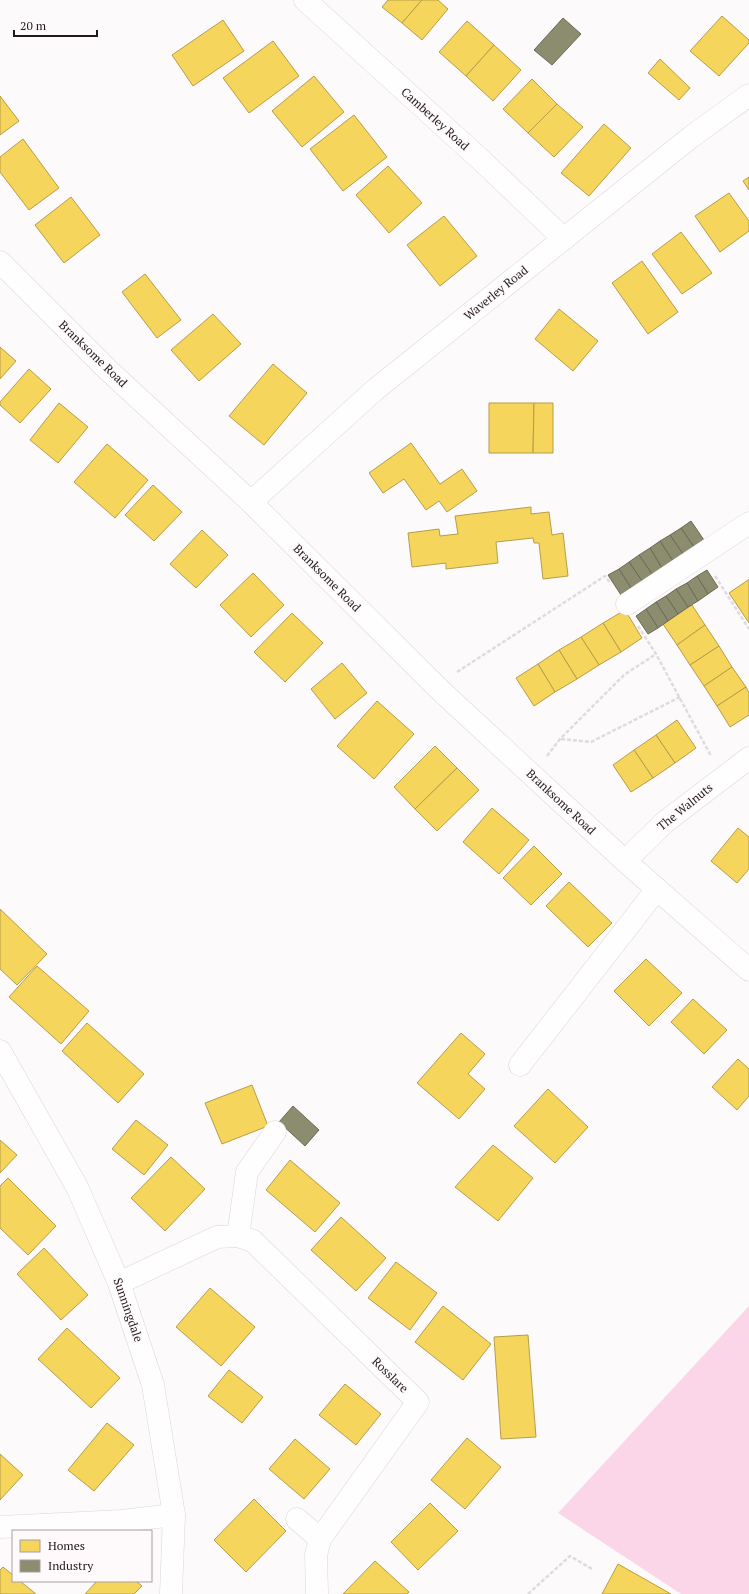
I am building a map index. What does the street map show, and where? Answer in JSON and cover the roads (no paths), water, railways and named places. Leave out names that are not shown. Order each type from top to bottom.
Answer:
[{"type":"street","name":"Camberley Road","points":[[305,0],[481,160],[564,239]]},
{"type":"street","name":"Waverley Road","points":[[251,502],[376,389],[691,137],[749,95]]},
{"type":"street","name":"Branksome Road","points":[[0,262],[108,370],[251,502],[440,690],[625,861],[749,970]]},
{"type":"street","points":[[627,604],[749,523]]},
{"type":"street","name":"The Walnuts","points":[[625,861],[665,822],[749,758]]},
{"type":"street","points":[[520,1065],[658,889]]},
{"type":"street","name":"Sunningdale","points":[[0,1051],[77,1187],[119,1283],[153,1385],[174,1515],[171,1594]]},
{"type":"street","points":[[238,1236],[246,1172],[276,1132]]},
{"type":"street","name":"Rosslare","points":[[119,1283],[216,1237],[238,1236],[253,1241],[418,1402],[320,1539],[316,1555],[317,1593]]},
{"type":"street","points":[[0,1527],[122,1521],[174,1515]]},
{"type":"street","points":[[297,1519],[320,1539]]}]
